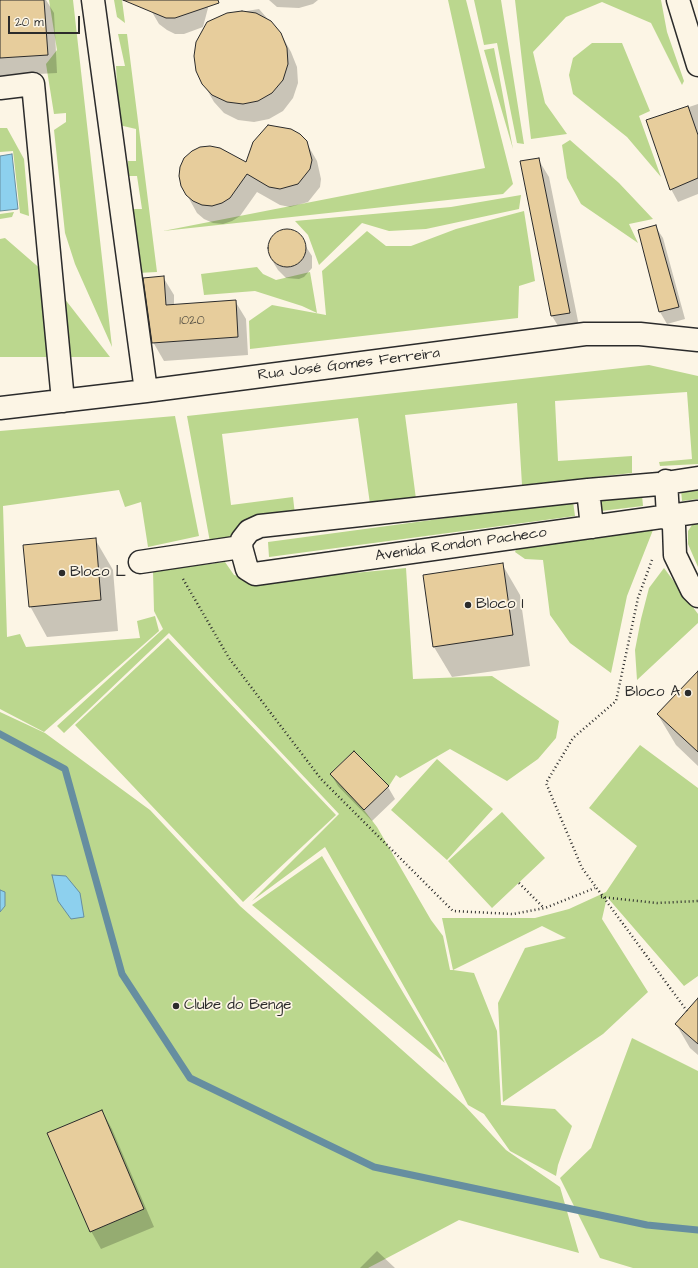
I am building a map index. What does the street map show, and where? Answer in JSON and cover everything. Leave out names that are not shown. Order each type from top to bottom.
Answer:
[{"type":"street","points":[[94,0],[146,391]]},
{"type":"street","points":[[678,0],[698,65]]},
{"type":"street","points":[[0,88],[32,84],[63,401]]},
{"type":"street","name":"Rua José Gomes Ferreira","points":[[0,408],[146,391],[585,334],[640,334],[698,340]]},
{"type":"street","points":[[140,562],[241,547],[242,540],[249,531],[260,526],[588,490],[659,484],[698,478]]},
{"type":"street","points":[[666,482],[668,516],[674,526],[675,555],[692,590],[698,596]]},
{"type":"street","points":[[588,490],[592,527]]},
{"type":"street","name":"Avenida Rondon Pacheco","points":[[241,547],[247,569],[256,574],[698,512]]},
{"type":"path","points":[[654,554],[638,598],[616,701],[573,738],[546,783],[582,868],[601,897],[687,1011]]},
{"type":"path","points":[[171,557],[229,658],[321,778],[452,911],[513,914],[545,908],[595,888]]},
{"type":"path","points":[[519,883],[545,908]]},
{"type":"path","points":[[601,897],[657,903],[698,901]]},
{"type":"green space","points":[[49,0],[73,0],[112,347],[75,264],[65,233],[54,130],[66,122],[66,113],[54,114],[46,64],[57,50]]},
{"type":"green space","points":[[114,0],[122,0],[125,23],[117,17]]},
{"type":"green space","points":[[448,0],[466,0],[513,184],[503,194],[163,231],[485,168]]},
{"type":"green space","points":[[474,0],[501,0],[524,144],[517,143],[497,43],[484,45]]},
{"type":"green space","points":[[515,0],[661,0],[667,32],[684,81],[682,85],[651,23],[602,2],[566,17],[533,52],[545,103],[567,134],[531,139]]},
{"type":"green space","points":[[118,34],[127,34],[157,272],[137,273],[128,209],[142,209],[137,176],[128,176],[128,161],[136,161],[136,129],[119,125],[116,66],[125,66]]},
{"type":"green space","points":[[592,43],[622,43],[650,111],[639,116],[661,177],[627,137],[573,94],[569,75],[573,58]]},
{"type":"green space","points":[[494,48],[513,149],[484,50]]},
{"type":"green space","points":[[0,128],[7,128],[24,159],[29,216],[20,213],[13,151],[0,152]]},
{"type":"green space","points":[[570,140],[619,183],[653,219],[629,224],[638,243],[581,204],[567,178],[562,145]]},
{"type":"green space","points":[[521,195],[519,209],[426,229],[389,231],[362,223],[319,265],[308,235],[295,221],[451,207]]},
{"type":"green space","points":[[524,211],[535,281],[519,286],[518,318],[250,349],[249,321],[272,305],[326,315],[322,271],[367,231],[386,246],[411,246],[456,229]]},
{"type":"green space","points":[[14,212],[12,217],[0,219],[0,214]]},
{"type":"green space","points":[[5,238],[43,271],[110,357],[0,357],[0,239]]},
{"type":"green space","points":[[257,267],[263,274],[276,280],[310,272],[317,313],[302,306],[255,291],[204,295],[201,274]]},
{"type":"green space","points":[[649,365],[698,376],[698,464],[660,466],[659,462],[692,459],[687,392],[555,401],[558,461],[632,456],[632,473],[522,485],[517,403],[405,415],[416,499],[370,504],[358,418],[222,434],[231,505],[293,497],[295,515],[243,520],[242,526],[234,535],[210,542],[187,416]]},
{"type":"green space","points":[[175,416],[199,536],[148,547],[141,502],[125,507],[119,490],[3,506],[7,637],[20,634],[26,647],[140,638],[137,621],[155,616],[159,631],[44,732],[0,709],[0,431]]},
{"type":"green space","points":[[698,488],[698,499],[682,501],[681,490]]},
{"type":"green space","points":[[642,495],[643,506],[601,511],[600,500]]},
{"type":"green space","points":[[573,501],[575,516],[269,557],[268,542]]},
{"type":"green space","points":[[694,522],[698,523],[698,567],[688,544],[688,531]]},
{"type":"green space","points":[[653,530],[627,596],[611,673],[570,643],[550,615],[543,560],[525,559],[515,552],[518,545]]},
{"type":"green space","points":[[225,562],[234,575],[261,582],[406,568],[413,679],[492,676],[559,721],[556,738],[538,759],[507,781],[450,749],[400,778],[396,775],[389,786],[354,751],[330,774],[364,810],[377,827],[431,920],[443,936],[450,970],[474,973],[497,1031],[501,1105],[555,1109],[572,1126],[558,1165],[556,1176],[510,1151],[484,1114],[468,1105],[440,1050],[325,847],[252,901],[339,814],[169,633],[64,733],[57,726],[163,629],[154,611],[153,571]]},
{"type":"green space","points":[[664,568],[698,614],[698,623],[637,680],[635,650],[641,619],[649,588]]},
{"type":"green space","points":[[168,638],[336,815],[243,902],[75,725]]},
{"type":"green space","name":"Clube do Benge","points":[[0,712],[45,733],[150,810],[240,906],[464,1105],[506,1150],[560,1187],[579,1253],[459,1220],[368,1268],[0,1268]]},
{"type":"green space","points":[[640,745],[698,788],[698,976],[684,986],[607,897],[602,919],[648,992],[603,1034],[503,1102],[498,1003],[525,948],[566,938],[542,926],[453,970],[442,918],[535,918],[569,909],[606,892],[637,846],[589,808]]},
{"type":"green space","points":[[437,759],[493,809],[447,860],[391,810]]},
{"type":"green space","points":[[502,812],[545,858],[492,908],[448,861]]},
{"type":"green space","points":[[322,856],[445,1063],[252,905]]},
{"type":"green space","points":[[632,1038],[698,1071],[698,1268],[633,1268],[600,1258],[560,1178],[591,1148]]},
{"type":"water","points":[[12,154],[18,209],[0,211],[0,156]]},
{"type":"water","points":[[52,875],[66,876],[80,893],[84,917],[71,919],[58,901]]},
{"type":"water","points":[[0,890],[5,892],[5,906],[0,912]]},
{"type":"building","points":[[0,0],[44,0],[48,55],[0,58]]},
{"type":"building","points":[[123,0],[218,0],[219,3],[175,18],[166,18]]},
{"type":"building","points":[[242,11],[256,13],[271,21],[281,33],[287,48],[288,64],[283,80],[272,93],[258,101],[243,104],[227,102],[212,95],[202,84],[196,71],[194,56],[196,42],[207,22],[227,13]]},
{"type":"building","points":[[688,106],[698,135],[698,178],[670,190],[646,120]]},
{"type":"building","points":[[268,125],[291,129],[300,134],[307,141],[312,160],[310,169],[298,184],[280,189],[269,187],[247,174],[230,198],[222,203],[212,206],[202,205],[193,201],[186,195],[181,186],[179,176],[180,167],[184,158],[192,151],[200,147],[210,146],[220,148],[246,162],[253,142]]},
{"type":"building","points":[[539,158],[570,313],[551,316],[520,161]]},
{"type":"building","points":[[656,225],[679,307],[659,312],[638,230]]},
{"type":"building","points":[[283,229],[291,229],[301,234],[305,241],[305,255],[301,262],[291,267],[283,267],[273,262],[271,259],[268,252],[268,244],[273,234],[276,232]]},
{"type":"building","points":[[164,276],[166,305],[236,300],[238,337],[152,343],[143,278]]},
{"type":"building","name":"Bloco L","points":[[96,538],[101,600],[29,607],[23,545]]},
{"type":"building","name":"Bloco I","points":[[503,563],[513,635],[433,647],[423,575]]},
{"type":"building","name":"Bloco A","points":[[698,671],[698,752],[657,714]]},
{"type":"building","points":[[354,751],[389,786],[364,810],[330,774]]},
{"type":"building","points":[[698,998],[698,1044],[675,1024]]},
{"type":"building","points":[[102,1110],[144,1209],[90,1232],[47,1133]]},
{"type":"waterway","points":[[0,734],[65,769],[122,974],[190,1078],[374,1167],[647,1225],[698,1230]]},
{"type":"place","name":"Bloco L","points":[[62,573]]},
{"type":"place","name":"Bloco I","points":[[468,605]]},
{"type":"place","name":"Bloco A","points":[[688,693]]},
{"type":"place","name":"Clube do Benge","points":[[176,1006]]}]
